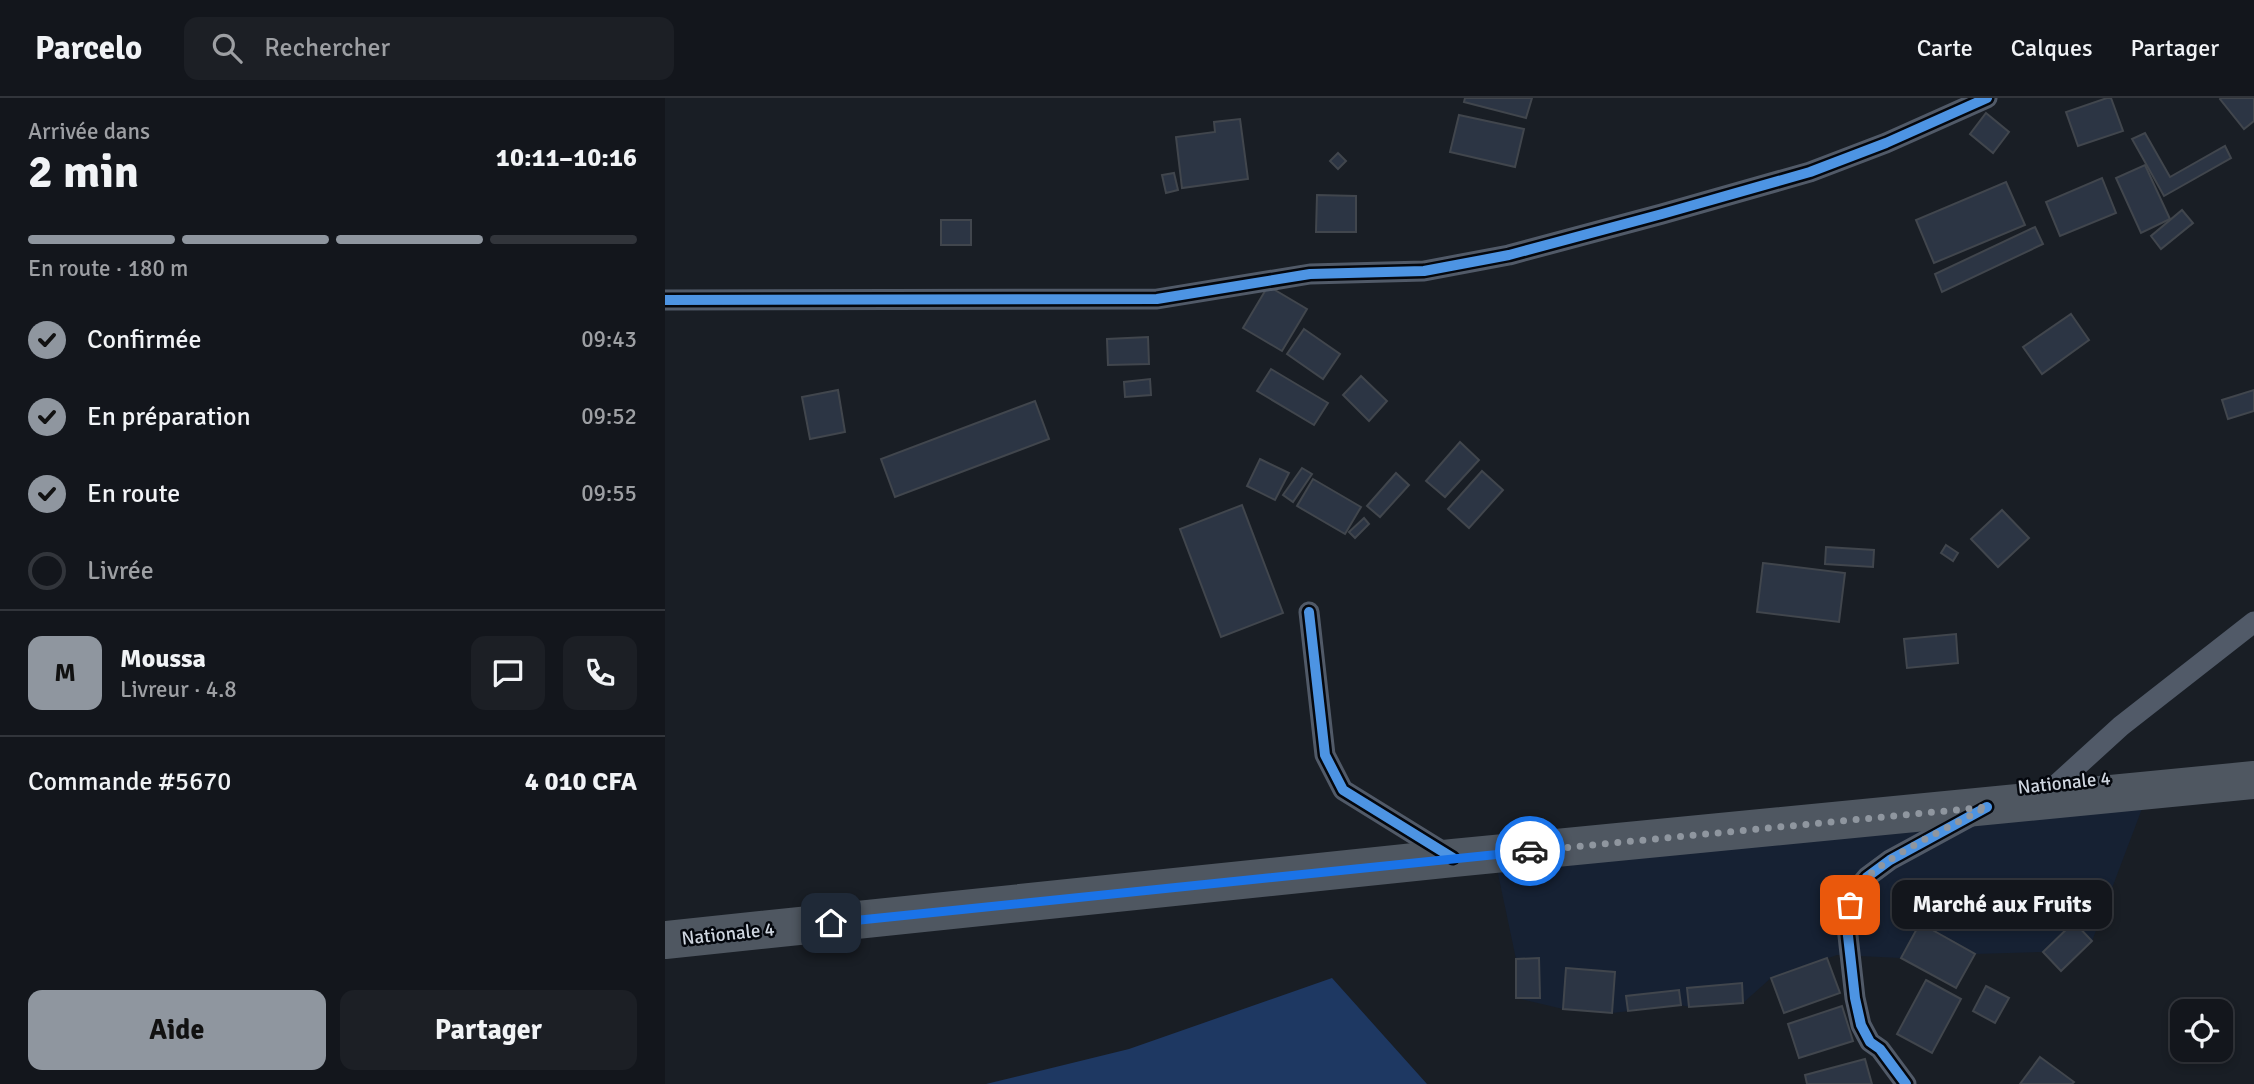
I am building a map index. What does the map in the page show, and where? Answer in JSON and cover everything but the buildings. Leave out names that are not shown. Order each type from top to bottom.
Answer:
[{"type":"highway","name":"Nationale 4","points":[[665,940],[1453,858],[2254,780]]},
{"type":"street","points":[[665,300],[1157,299],[1310,274],[1424,271],[1509,255],[1810,172],[1887,143],[1987,98]]},
{"type":"street","points":[[1309,612],[1325,755],[1343,790],[1453,858]]},
{"type":"street","points":[[2039,801],[2121,726],[2254,622]]},
{"type":"street","points":[[1906,1084],[1880,1049],[1870,1041],[1861,1025],[1855,998],[1846,918],[1855,891],[1867,877],[1890,860],[1987,807]]},
{"type":"shaded area","points":[[2151,785],[2092,941],[2061,971],[2042,952],[1975,954],[1956,988],[1901,958],[1837,955],[1771,978],[1743,1003],[1689,1007],[1681,1005],[1612,1013],[1563,1009],[1516,998],[1516,959],[1493,850]]},
{"type":"shaded area","points":[[1332,978],[1427,1084],[986,1084],[1129,1049]]},
{"type":"cycle path","points":[[665,300],[1157,299],[1310,274],[1424,271],[1509,255],[1810,172],[1886,143],[1987,98]]},
{"type":"cycle path","points":[[1309,612],[1325,755],[1343,790],[1453,858]]},
{"type":"cycle path","points":[[1906,1084],[1880,1049],[1870,1042],[1861,1025],[1855,998],[1846,918],[1855,891],[1867,877],[1890,860],[1987,807]]},
{"type":"way so far","points":[[1530,851],[1987,807],[1890,860],[1867,877],[1855,891],[1850,905]]},
{"type":"place","name":"Marché aux Fruits","points":[[1850,905]]},
{"type":"route","points":[[831,923],[1530,851]]}]
